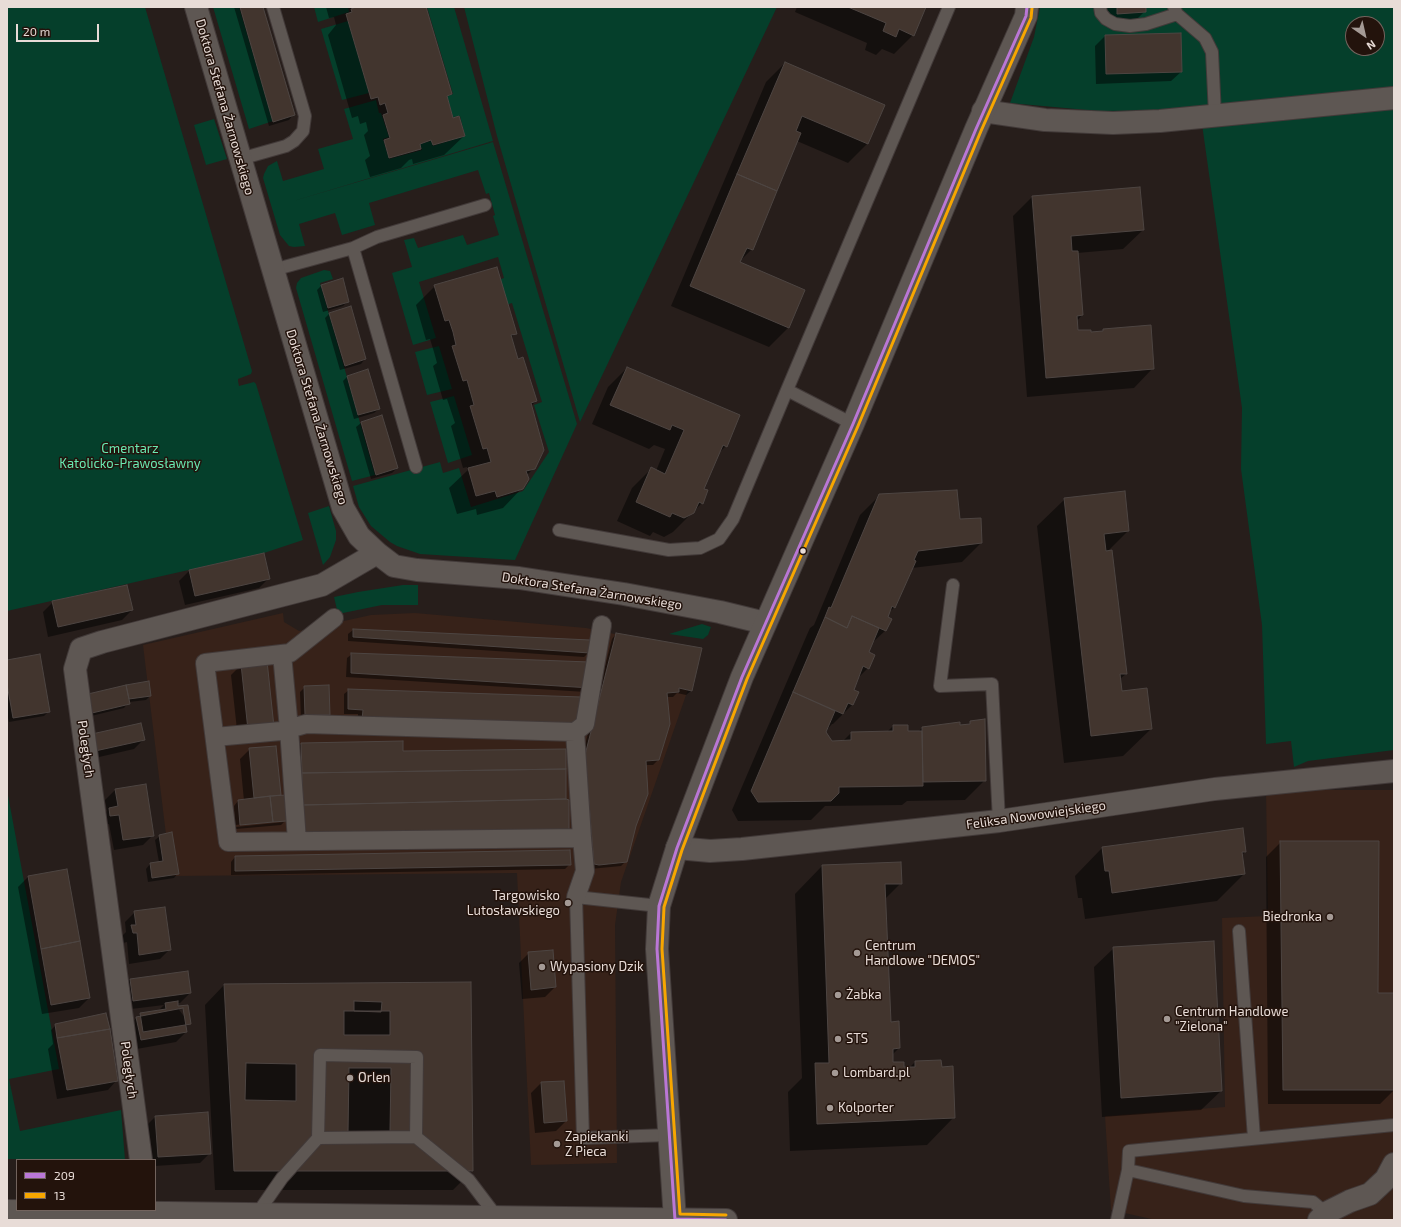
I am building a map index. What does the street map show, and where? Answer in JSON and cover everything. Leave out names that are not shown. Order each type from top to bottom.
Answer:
[{"type":"street","name":"Doktora Stefana Żarnowskiego","points":[[196,7],[344,508],[359,536],[394,566],[417,570],[519,578],[624,594],[720,612],[765,623]]},
{"type":"street","points":[[675,1220],[657,948],[659,906],[677,848],[742,677],[853,424],[983,112],[1026,16],[1027,7]]},
{"type":"street","points":[[983,112],[1045,120],[1113,123],[1160,121],[1394,98]]},
{"type":"street","name":"Poległych","points":[[141,1159],[75,669],[81,650],[102,642],[322,585],[377,553]]},
{"type":"street","points":[[334,618],[290,653],[206,663],[228,842],[582,838]]},
{"type":"street","points":[[215,737],[281,731],[306,724],[575,732],[586,724],[602,625]]},
{"type":"street","points":[[282,654],[297,841]]},
{"type":"street","points":[[575,732],[585,871],[576,897]]},
{"type":"street","name":"Feliksa Nowowiejskiego","points":[[677,848],[710,851],[742,849],[999,821],[1215,789],[1394,771]]},
{"type":"street","points":[[1323,1216],[1370,1194],[1386,1179],[1394,1164]]},
{"type":"street","points":[[7,1211],[139,1211],[726,1220]]},
{"type":"lane","points":[[240,159],[286,146],[294,141],[303,131],[305,116],[273,7]]},
{"type":"lane","points":[[559,530],[669,550],[700,548],[719,539],[733,519],[949,7]]},
{"type":"lane","points":[[1100,7],[1101,13],[1106,19],[1116,24],[1130,26],[1146,24],[1175,11],[1205,38],[1212,52],[1216,115]]},
{"type":"lane","points":[[273,270],[353,248],[377,237],[485,205]]},
{"type":"lane","points":[[353,248],[416,467]]},
{"type":"lane","points":[[787,390],[853,424]]},
{"type":"lane","points":[[953,585],[940,686],[992,684],[999,821]]},
{"type":"lane","points":[[659,906],[576,897],[583,1138],[669,1135]]},
{"type":"lane","points":[[1239,932],[1254,1138]]},
{"type":"lane","points":[[257,1214],[282,1178],[318,1138],[320,1055],[417,1057],[416,1137]]},
{"type":"lane","points":[[1116,1220],[1128,1170],[1130,1151],[1394,1125]]},
{"type":"lane","points":[[318,1138],[416,1137],[469,1180],[497,1217]]},
{"type":"lane","points":[[1128,1170],[1244,1196],[1313,1202],[1323,1216]]},
{"type":"shaded area","name":"Targowisko Lutosławskiego","points":[[283,613],[284,622],[299,631],[371,615],[415,613],[586,628],[701,652],[621,882],[615,925],[617,1163],[531,1165],[517,873],[171,876],[143,645]]},
{"type":"shaded area","points":[[1266,790],[1394,790],[1394,1220],[1156,1220],[1111,1210],[1105,1116],[1225,1107],[1222,918],[1268,916]]},
{"type":"green space","name":"Cmentarz Katolicko-Prawosławny","points":[[7,7],[145,7],[252,371],[251,374],[238,379],[239,386],[254,382],[256,384],[303,540],[264,553],[7,611]]},
{"type":"green space","points":[[213,7],[239,7],[273,121],[249,129]]},
{"type":"green space","points":[[314,7],[348,7],[349,12],[318,22]]},
{"type":"green space","points":[[427,7],[454,7],[493,141],[290,202],[493,142],[577,424],[515,560],[420,554],[397,546],[371,526],[359,507],[353,486],[440,462],[443,473],[459,468],[471,507],[523,491],[549,452],[534,405],[542,402],[512,303],[503,306],[495,281],[504,278],[498,257],[419,282],[436,338],[413,345],[392,273],[412,267],[404,240],[414,238],[418,248],[463,235],[467,245],[499,235],[493,216],[495,215],[489,193],[486,194],[478,170],[369,203],[375,225],[342,235],[335,213],[299,224],[305,246],[294,247],[289,246],[280,235],[263,178],[268,166],[277,161],[283,181],[324,169],[318,149],[353,139],[344,109],[376,100],[379,113],[381,113],[389,137],[383,139],[389,159],[422,150],[420,144],[431,141],[433,146],[465,136],[460,116],[453,117],[447,96],[453,94]]},
{"type":"green space","points":[[464,7],[777,7],[580,422],[497,136]]},
{"type":"green space","points":[[1040,7],[1394,7],[1394,750],[1308,761],[1294,767],[1291,741],[1266,744],[1262,625],[1241,469],[1242,408],[1200,110],[1098,111],[1010,103],[1034,37]]},
{"type":"green space","points":[[348,21],[369,93],[342,100],[321,29]]},
{"type":"green space","points":[[214,119],[227,159],[206,165],[194,125]]},
{"type":"green space","points":[[324,270],[330,271],[333,279],[320,283],[375,475],[352,481],[296,288],[297,283],[301,278]]},
{"type":"green space","points":[[439,346],[452,389],[427,395],[415,352]]},
{"type":"green space","points":[[454,396],[472,455],[448,463],[430,402]]},
{"type":"green space","points":[[329,506],[336,531],[336,540],[330,557],[323,565],[308,513]]},
{"type":"green space","points":[[403,585],[418,585],[418,605],[382,605],[338,614],[334,597]]},
{"type":"green space","points":[[702,624],[711,627],[708,635],[703,639],[669,634]]},
{"type":"green space","points":[[7,790],[59,1069],[9,1079],[20,1131],[121,1110],[125,1159],[7,1159]]},
{"type":"building","points":[[240,7],[263,7],[295,115],[273,122]]},
{"type":"building","points":[[356,7],[426,7],[452,94],[447,96],[453,118],[459,116],[465,136],[433,145],[431,140],[420,144],[421,149],[389,158],[384,140],[390,138],[383,115],[388,113],[385,103],[380,105],[378,97],[371,99],[346,14],[352,12],[351,9]]},
{"type":"building","points":[[848,7],[926,7],[914,36],[899,29],[896,37],[883,31],[886,23]]},
{"type":"building","points":[[1117,7],[1146,7],[1146,12],[1117,14]]},
{"type":"building","points":[[1181,33],[1182,72],[1106,74],[1105,35]]},
{"type":"building","points":[[785,62],[885,105],[868,144],[802,116],[796,131],[801,133],[777,191],[737,174]]},
{"type":"building","points":[[737,174],[777,191],[753,250],[747,248],[740,262],[805,290],[789,328],[690,286]]},
{"type":"building","points":[[1140,187],[1144,230],[1071,236],[1072,251],[1078,251],[1083,315],[1077,316],[1078,330],[1091,330],[1091,332],[1103,331],[1103,329],[1151,325],[1154,369],[1046,378],[1032,196]]},
{"type":"building","points":[[497,267],[517,334],[511,335],[518,359],[523,357],[537,401],[531,403],[544,450],[535,469],[526,471],[529,479],[523,489],[497,497],[495,491],[476,496],[468,468],[491,462],[487,448],[483,449],[470,406],[474,405],[467,380],[463,381],[452,346],[456,345],[453,332],[449,320],[445,321],[434,285]]},
{"type":"building","points":[[343,278],[349,302],[328,308],[321,285]]},
{"type":"building","points":[[351,306],[366,359],[345,366],[329,313]]},
{"type":"building","points":[[627,367],[740,415],[727,447],[723,445],[704,489],[708,490],[703,504],[699,502],[694,513],[684,518],[672,513],[670,517],[636,502],[651,467],[665,474],[684,430],[672,425],[670,430],[610,405]]},
{"type":"building","points":[[368,369],[380,409],[358,415],[347,376]]},
{"type":"building","points":[[382,415],[398,468],[376,475],[361,422]]},
{"type":"building","points":[[957,490],[960,519],[981,518],[982,543],[918,551],[914,560],[916,561],[895,608],[892,606],[888,617],[892,619],[886,631],[852,616],[847,628],[825,617],[829,607],[831,608],[879,494]]},
{"type":"building","points":[[1125,491],[1129,531],[1104,534],[1106,551],[1112,550],[1127,674],[1120,674],[1122,691],[1147,688],[1152,729],[1091,736],[1064,498]]},
{"type":"building","points":[[264,553],[270,579],[195,596],[189,570]]},
{"type":"building","points":[[127,585],[133,610],[58,627],[52,601]]},
{"type":"building","points":[[852,616],[879,628],[869,652],[875,655],[869,669],[863,666],[854,690],[859,692],[853,705],[848,703],[843,714],[793,692],[825,617],[847,628]]},
{"type":"building","points":[[353,629],[590,640],[590,653],[353,637]]},
{"type":"building","points":[[616,633],[702,648],[692,691],[679,688],[679,692],[667,693],[670,724],[659,760],[646,761],[648,794],[636,826],[627,862],[599,865],[594,864],[585,755]]},
{"type":"building","points":[[351,653],[589,662],[591,688],[351,673]]},
{"type":"building","points":[[40,654],[50,712],[13,718],[7,684],[7,660]]},
{"type":"building","points":[[267,661],[274,727],[248,730],[241,664]]},
{"type":"building","points":[[149,681],[151,696],[129,699],[126,685]]},
{"type":"building","points":[[126,685],[130,704],[92,713],[88,694]]},
{"type":"building","points":[[329,685],[330,715],[305,715],[304,686]]},
{"type":"building","points":[[348,689],[581,697],[581,724],[362,720],[363,710],[348,709]]},
{"type":"building","points":[[793,692],[835,711],[826,732],[832,741],[851,740],[851,732],[893,731],[893,725],[908,725],[908,731],[922,731],[923,786],[839,787],[839,793],[831,801],[758,802],[751,791]]},
{"type":"building","points":[[985,719],[986,781],[923,782],[922,727],[960,722],[960,725],[970,724],[970,721]]},
{"type":"building","points":[[141,723],[145,740],[95,751],[92,734]]},
{"type":"building","points":[[403,741],[403,751],[566,749],[566,769],[302,773],[301,743]]},
{"type":"building","points":[[276,746],[281,795],[254,798],[249,748]]},
{"type":"building","points":[[566,769],[566,799],[303,805],[302,773]]},
{"type":"building","points":[[146,784],[154,836],[123,840],[119,815],[110,816],[109,808],[118,806],[115,789]]},
{"type":"building","points":[[287,795],[290,817],[286,821],[273,822],[270,796]]},
{"type":"building","points":[[270,796],[273,822],[240,825],[238,800]]},
{"type":"building","points":[[569,800],[569,830],[305,836],[303,805]]},
{"type":"building","points":[[1243,828],[1246,852],[1242,852],[1245,874],[1112,893],[1109,871],[1105,871],[1102,847]]},
{"type":"building","points":[[172,832],[179,874],[152,878],[150,863],[163,861],[159,835]]},
{"type":"building","name":"Biedronka","points":[[1280,841],[1379,841],[1378,993],[1394,993],[1394,1090],[1283,1090]]},
{"type":"building","points":[[570,850],[571,865],[235,871],[235,856]]},
{"type":"building","name":"Centrum Handlowe \"DEMOS\"","points":[[901,862],[902,884],[885,884],[891,1022],[899,1021],[900,1048],[893,1049],[893,1062],[904,1062],[904,1067],[915,1067],[915,1061],[941,1060],[942,1067],[953,1066],[955,1118],[817,1124],[815,1063],[829,1063],[822,865]]},
{"type":"building","points":[[67,869],[80,941],[41,949],[28,876]]},
{"type":"building","points":[[165,907],[171,950],[139,955],[137,933],[133,933],[131,925],[136,925],[134,911]]},
{"type":"building","points":[[80,941],[90,998],[51,1005],[41,949]]},
{"type":"building","name":"Centrum Handlowe \"Zielona\"","points":[[1214,941],[1222,1091],[1121,1098],[1113,947]]},
{"type":"building","points":[[553,950],[556,987],[531,990],[528,952]]},
{"type":"building","points":[[188,971],[191,993],[133,1001],[130,979]]},
{"type":"building","name":"Orlen","points":[[471,982],[473,1171],[234,1171],[224,984]]},
{"type":"building","points":[[178,1001],[178,1006],[188,1005],[191,1024],[143,1032],[140,1013],[166,1009],[165,1003]]},
{"type":"building","points":[[354,1001],[382,1002],[381,1012],[354,1011]]},
{"type":"building","points":[[183,1008],[187,1032],[141,1040],[136,1017]]},
{"type":"building","points":[[344,1011],[390,1011],[390,1035],[344,1035]]},
{"type":"building","points":[[106,1013],[110,1029],[57,1038],[55,1024]]},
{"type":"building","points":[[110,1029],[118,1081],[67,1090],[57,1038]]},
{"type":"building","points":[[246,1063],[296,1064],[296,1101],[245,1100]]},
{"type":"building","points":[[349,1068],[391,1068],[390,1132],[348,1132]]},
{"type":"building","points":[[564,1081],[567,1121],[544,1123],[541,1082]]},
{"type":"building","points":[[208,1112],[211,1154],[158,1157],[155,1116]]},
{"type":"transit line","name":"209","points":[[675,1220],[657,949],[659,906],[677,848],[742,677],[853,424],[976,129],[1026,16],[1027,7]]},
{"type":"transit line","name":"13","points":[[726,1215],[680,1214],[662,949],[664,907],[682,850],[747,679],[858,426],[981,131],[1031,18],[1032,8]]},
{"type":"transit line","name":"209","points":[[675,1219],[726,1220]]},
{"type":"place","name":"Targowisko Lutosławskiego","points":[[568,903]]},
{"type":"place","name":"Biedronka","points":[[1330,917]]},
{"type":"place","name":"Centrum Handlowe \"DEMOS\"","points":[[857,953]]},
{"type":"place","name":"Wypasiony Dzik","points":[[542,967]]},
{"type":"place","name":"Żabka","points":[[838,995]]},
{"type":"place","name":"Centrum Handlowe \"Zielona\"","points":[[1167,1019]]},
{"type":"place","name":"STS","points":[[838,1039]]},
{"type":"place","name":"Lombard.pl","points":[[835,1073]]},
{"type":"place","name":"Orlen","points":[[350,1078]]},
{"type":"place","name":"Kolporter","points":[[830,1108]]},
{"type":"place","name":"Zapiekanki Z Pieca","points":[[557,1144]]}]
